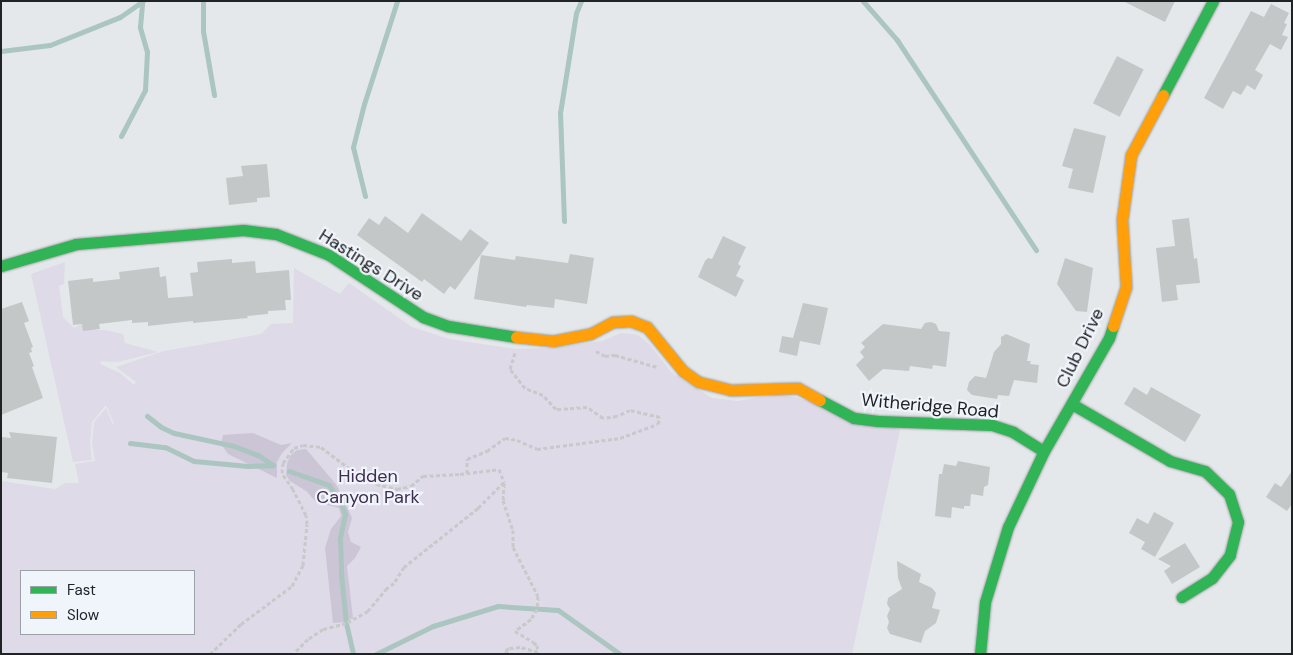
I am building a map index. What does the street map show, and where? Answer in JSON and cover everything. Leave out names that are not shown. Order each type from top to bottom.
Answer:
[{"type":"street","name":"Club Drive","points":[[980,654],[985,602],[1008,527],[1044,451],[1108,338],[1126,287],[1122,220],[1131,155],[1213,1]]},
{"type":"street","name":"Hastings Drive","points":[[1,266],[76,244],[253,231],[291,239],[329,255],[423,318],[448,326],[520,338],[553,340],[590,334],[613,322],[631,321]]},
{"type":"street","name":"Witheridge Road","points":[[631,321],[647,327],[659,339],[683,371],[698,382],[731,390],[780,387],[798,388],[854,418],[878,421],[992,425],[1013,432],[1044,451]]},
{"type":"street","points":[[1072,404],[1170,461],[1205,472],[1229,494],[1238,522],[1230,555],[1212,578],[1182,597]]},
{"type":"path","points":[[590,348],[605,356],[615,355],[664,370]]},
{"type":"path","points":[[467,473],[467,460],[487,451],[505,438],[517,440],[537,449],[620,438],[658,424],[660,417],[630,410],[617,416],[603,418],[587,407],[556,409],[543,394],[525,388],[510,369],[514,353]]},
{"type":"path","points":[[210,654],[241,624],[292,586],[303,565],[307,524],[306,515],[282,472],[282,462],[294,448],[303,445],[321,447],[358,475],[389,488],[397,489],[411,486],[423,476],[499,469],[504,482],[503,500],[513,530],[513,547],[538,596],[537,608],[531,619],[515,631],[537,645],[538,652],[520,647],[509,648],[505,651],[508,654]]},
{"type":"path","points":[[293,654],[323,629],[346,623],[368,611],[394,582],[404,567],[478,508],[504,482]]},
{"type":"green space","name":"Hidden Canyon Park","points":[[65,262],[64,284],[59,286],[63,317],[74,328],[82,324],[89,330],[105,330],[123,334],[125,343],[158,352],[118,362],[101,361],[100,364],[120,373],[134,385],[136,382],[116,367],[164,351],[261,334],[271,324],[293,323],[294,268],[340,294],[349,283],[412,327],[449,339],[515,349],[551,348],[602,341],[621,333],[638,335],[649,344],[672,373],[712,398],[738,401],[777,394],[798,398],[900,430],[852,654],[1,654],[1,481],[55,489],[65,483],[79,483],[75,464],[95,461],[92,443],[94,422],[106,408],[114,424],[106,405],[92,422],[90,443],[92,460],[73,462],[31,274]]},
{"type":"shaded area","points":[[253,433],[281,445],[292,443],[282,453],[277,462],[277,478],[228,454],[221,444],[223,435]]},
{"type":"shaded area","points":[[306,449],[335,483],[341,493],[352,518],[348,532],[351,542],[361,547],[355,558],[347,566],[353,618],[344,622],[333,623],[325,548],[331,529],[341,516],[339,508],[316,502],[306,491],[290,481],[286,475],[290,456],[297,450]]},
{"type":"building","points":[[1123,1],[1175,1],[1165,22]]},
{"type":"building","points":[[1271,4],[1289,13],[1284,23],[1287,24],[1282,35],[1288,37],[1281,50],[1270,44],[1255,70],[1263,75],[1255,90],[1247,85],[1241,95],[1233,91],[1223,109],[1204,98],[1251,11],[1264,17]]},
{"type":"building","points":[[1117,56],[1144,70],[1120,117],[1093,103]]},
{"type":"building","points":[[1074,128],[1106,136],[1093,193],[1068,188],[1073,169],[1062,166]]},
{"type":"building","points":[[267,164],[270,197],[257,198],[257,202],[229,205],[226,178],[243,176],[241,166]]},
{"type":"building","points":[[422,213],[461,241],[470,229],[489,243],[455,290],[450,286],[444,294],[424,279],[422,282],[357,235],[369,218],[379,225],[385,216],[408,233]]},
{"type":"building","points":[[1189,218],[1194,259],[1197,258],[1200,283],[1176,285],[1178,300],[1162,302],[1156,248],[1175,246],[1172,220]]},
{"type":"building","points":[[723,236],[746,247],[738,264],[741,266],[736,276],[744,280],[736,297],[698,277],[705,261],[708,258],[712,259]]},
{"type":"building","points":[[570,254],[594,258],[587,304],[555,299],[554,308],[527,305],[526,307],[474,299],[481,255],[515,260],[516,256],[568,263]]},
{"type":"building","points":[[1065,258],[1093,268],[1087,312],[1076,311],[1057,284]]},
{"type":"building","points":[[232,259],[232,263],[255,261],[256,273],[289,270],[291,300],[285,300],[286,310],[268,311],[268,314],[247,316],[248,318],[148,326],[148,322],[132,323],[132,320],[99,324],[100,329],[83,331],[82,324],[73,325],[68,281],[93,278],[93,282],[120,279],[119,272],[159,267],[160,277],[166,276],[168,298],[193,296],[190,273],[198,272],[197,262]]},
{"type":"building","points":[[22,302],[29,321],[24,323],[33,347],[31,348],[32,352],[29,353],[34,366],[32,367],[43,398],[1,415],[1,309]]},
{"type":"building","points":[[803,303],[828,308],[820,345],[800,341],[797,356],[779,352],[782,336],[793,338]]},
{"type":"building","points":[[931,322],[936,324],[939,331],[950,332],[946,367],[933,365],[932,369],[910,366],[909,371],[883,369],[869,381],[856,365],[864,357],[860,352],[865,347],[861,343],[883,324],[921,329],[925,323]]},
{"type":"building","points":[[1006,334],[1030,344],[1027,361],[1031,361],[1030,364],[1039,365],[1037,383],[1014,380],[1009,396],[998,395],[997,399],[972,395],[967,390],[969,382],[975,376],[986,378],[994,352],[1001,344],[1001,337]]},
{"type":"building","points":[[1134,387],[1147,395],[1151,387],[1201,415],[1185,442],[1124,404]]},
{"type":"building","points":[[9,432],[57,437],[52,483],[7,478],[8,473],[1,472],[1,437],[11,438]]},
{"type":"building","points":[[958,461],[990,467],[988,485],[984,487],[983,496],[971,494],[970,506],[964,506],[964,509],[952,507],[951,518],[935,516],[939,474],[942,474],[944,464],[956,466]]},
{"type":"building","points":[[1292,471],[1292,504],[1287,511],[1266,497],[1275,483],[1281,487]]},
{"type":"building","points":[[1154,512],[1174,523],[1155,557],[1141,549],[1145,542],[1129,533],[1137,518],[1148,524]]},
{"type":"building","points":[[1185,543],[1200,567],[1172,584],[1164,571],[1171,566],[1158,559]]},
{"type":"building","points":[[897,561],[921,574],[919,582],[932,588],[936,593],[932,608],[940,610],[936,623],[925,631],[921,643],[890,634],[887,628],[889,622],[887,616],[890,609],[887,604],[888,598],[902,589],[898,578]]},
{"type":"waterway","points":[[1,51],[50,45],[120,17],[143,1]]},
{"type":"waterway","points":[[203,1],[203,31],[214,95]]},
{"type":"waterway","points":[[365,196],[353,147],[364,104],[397,1]]},
{"type":"waterway","points":[[564,221],[560,113],[576,13],[581,1]]},
{"type":"waterway","points":[[863,1],[897,40],[1036,250]]},
{"type":"waterway","points":[[121,136],[145,90],[147,52],[140,27],[142,2]]},
{"type":"waterway","points":[[147,416],[161,427],[174,433],[234,446],[258,455],[273,465]]},
{"type":"waterway","points":[[130,443],[165,447],[194,461],[248,466],[273,465]]},
{"type":"waterway","points":[[289,471],[329,485],[345,514],[340,538],[341,574],[346,623],[353,654]]},
{"type":"waterway","points":[[376,654],[433,626],[498,606],[558,610],[620,654]]},
{"type":"traffic: fast","points":[[1163,95],[1213,1]]},
{"type":"traffic: fast","points":[[1,266],[76,244],[243,230],[276,234],[329,255],[423,317],[448,326],[516,337]]},
{"type":"traffic: fast","points":[[980,654],[985,602],[1008,527],[1044,451],[1109,338],[1113,326]]},
{"type":"traffic: fast","points":[[820,400],[854,418],[878,421],[992,425],[1013,432],[1044,451]]},
{"type":"traffic: fast","points":[[1072,404],[1170,461],[1205,471],[1229,494],[1238,522],[1230,555],[1212,578],[1182,597]]},
{"type":"traffic: slow","points":[[1113,326],[1126,287],[1122,220],[1131,155],[1163,95]]},
{"type":"traffic: slow","points":[[516,337],[553,341],[590,334],[613,322],[631,321],[647,327],[683,371],[699,382],[731,390],[798,388],[820,400]]}]
